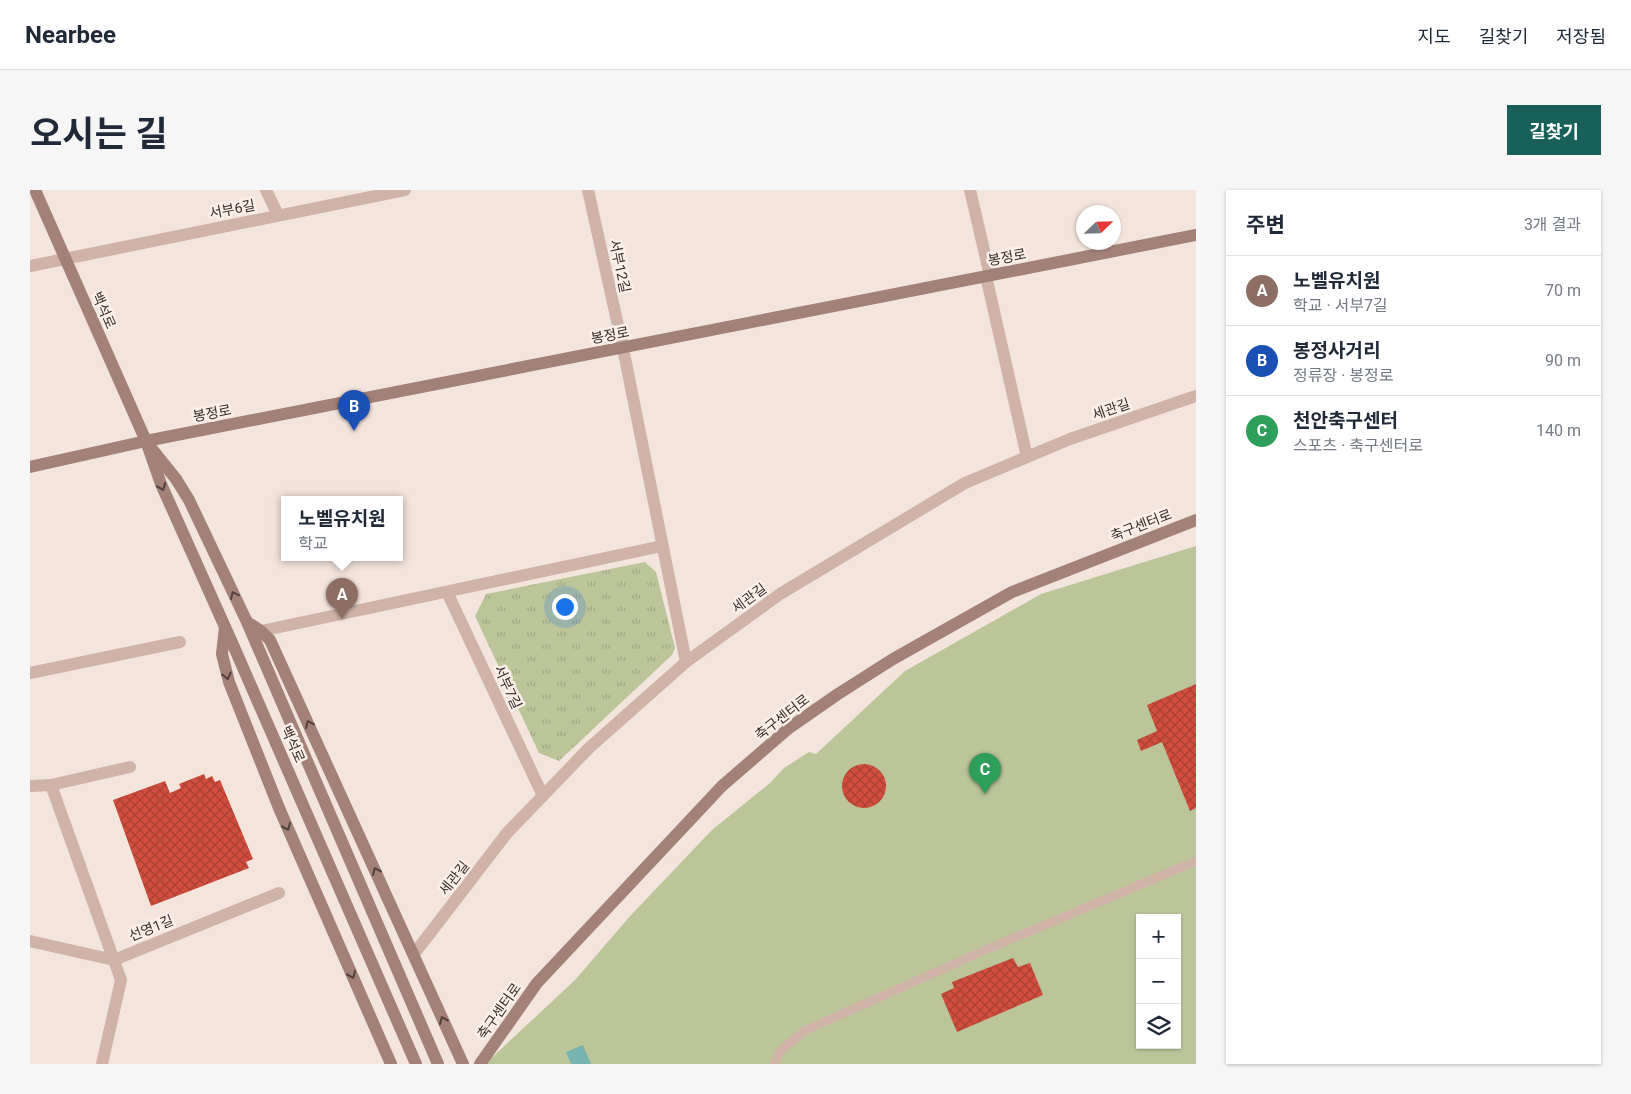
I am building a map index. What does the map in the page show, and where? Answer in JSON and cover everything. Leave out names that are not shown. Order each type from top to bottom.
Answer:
[{"type":"main road","name":"백석로","points":[[35,190],[146,441],[161,484],[415,1061]]},
{"type":"main road","name":"봉정로","points":[[30,467],[146,441],[1196,235]]},
{"type":"main road","name":"백석로","points":[[146,441],[176,479],[189,500],[247,622],[438,1064]]},
{"type":"main road","name":"축구센터로","points":[[480,1064],[537,983],[722,786],[789,728],[893,659],[1012,592],[1196,520]]},
{"type":"main road","points":[[247,622],[261,631],[270,640],[463,1064]]},
{"type":"main road","points":[[225,628],[222,654],[229,682],[279,808],[391,1064]]},
{"type":"street","points":[[266,190],[278,216]]},
{"type":"street","name":"서부6길","points":[[30,266],[405,190]]},
{"type":"street","name":"서부12길","points":[[588,190],[623,348],[686,662]]},
{"type":"street","points":[[970,190],[1027,457]]},
{"type":"street","name":"세관길","points":[[414,954],[507,833],[589,748],[686,662],[780,594],[965,483],[1070,439],[1196,396]]},
{"type":"street","points":[[261,631],[662,546]]},
{"type":"street","name":"서부7길","points":[[447,592],[542,796]]},
{"type":"street","points":[[30,673],[180,642]]},
{"type":"street","points":[[30,786],[51,785],[130,767]]},
{"type":"street","points":[[51,785],[121,980],[102,1064]]},
{"type":"street","name":"선영1길","points":[[114,960],[279,893]]},
{"type":"street","points":[[30,942],[114,960]]},
{"type":"lane","points":[[774,1064],[780,1051],[806,1030],[983,951],[1196,861]]},
{"type":"green space","points":[[1196,546],[1196,1064],[485,1064],[575,980],[631,915],[712,830],[770,783],[784,768],[809,752],[816,754],[905,671],[1041,594]]},
{"type":"green space","points":[[645,562],[656,572],[675,648],[672,655],[559,761],[539,753],[475,616],[486,594]]},
{"type":"water","points":[[583,1045],[591,1064],[571,1064],[566,1052]]},
{"type":"building","points":[[1196,684],[1196,808],[1190,811],[1162,742],[1141,751],[1137,740],[1157,731],[1147,705]]},
{"type":"building","points":[[868,764],[880,770],[885,777],[885,795],[880,802],[873,807],[860,808],[852,805],[845,798],[842,782],[845,774],[852,767]]},
{"type":"building","points":[[204,774],[206,779],[212,776],[215,782],[220,780],[253,859],[246,862],[249,868],[151,906],[113,800],[165,781],[170,793],[181,788],[179,784]]},
{"type":"building","points":[[1013,958],[1018,967],[1030,963],[1043,995],[957,1032],[941,994],[954,988],[952,982]]},
{"type":"place","name":"봉정사거리","points":[[354,431]]},
{"type":"place","name":"노벨유치원","points":[[342,619]]},
{"type":"place","name":"천안축구센터","points":[[985,794]]}]
